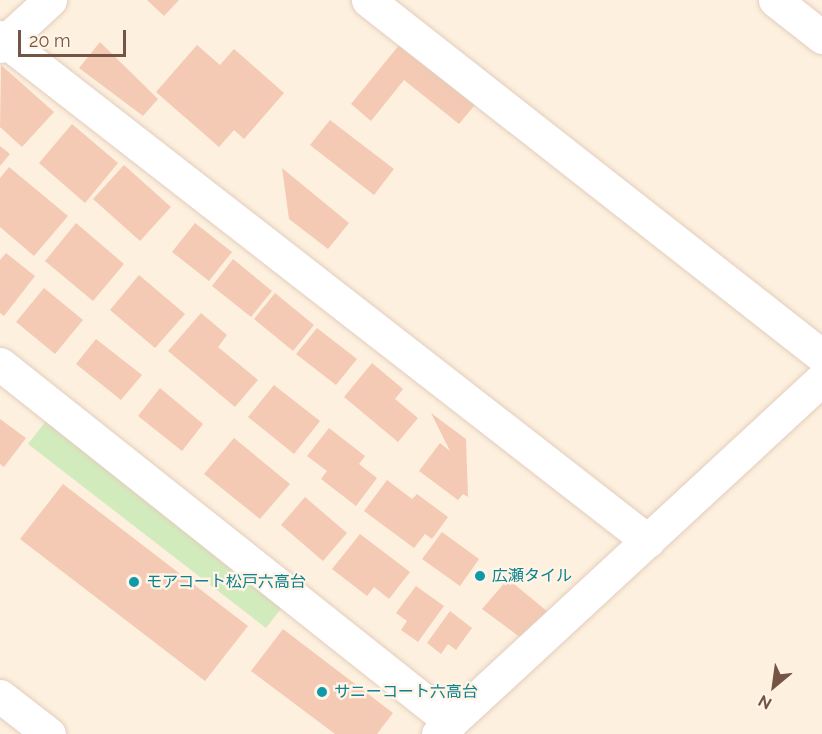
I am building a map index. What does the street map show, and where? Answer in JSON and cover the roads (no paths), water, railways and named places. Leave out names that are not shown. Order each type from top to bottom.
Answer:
[{"type":"street","points":[[50,0],[2,41],[648,541]]},
{"type":"street","points":[[368,0],[822,356]]},
{"type":"street","points":[[775,0],[822,37]]},
{"type":"street","points":[[0,364],[444,728],[822,379]]},
{"type":"street","points":[[0,696],[49,734]]},
{"type":"place","name":"広瀬タイル","points":[[480,576]]},
{"type":"place","name":"モアコート松戸六高台","points":[[134,582]]},
{"type":"place","name":"サニーコート六高台","points":[[322,692]]}]
